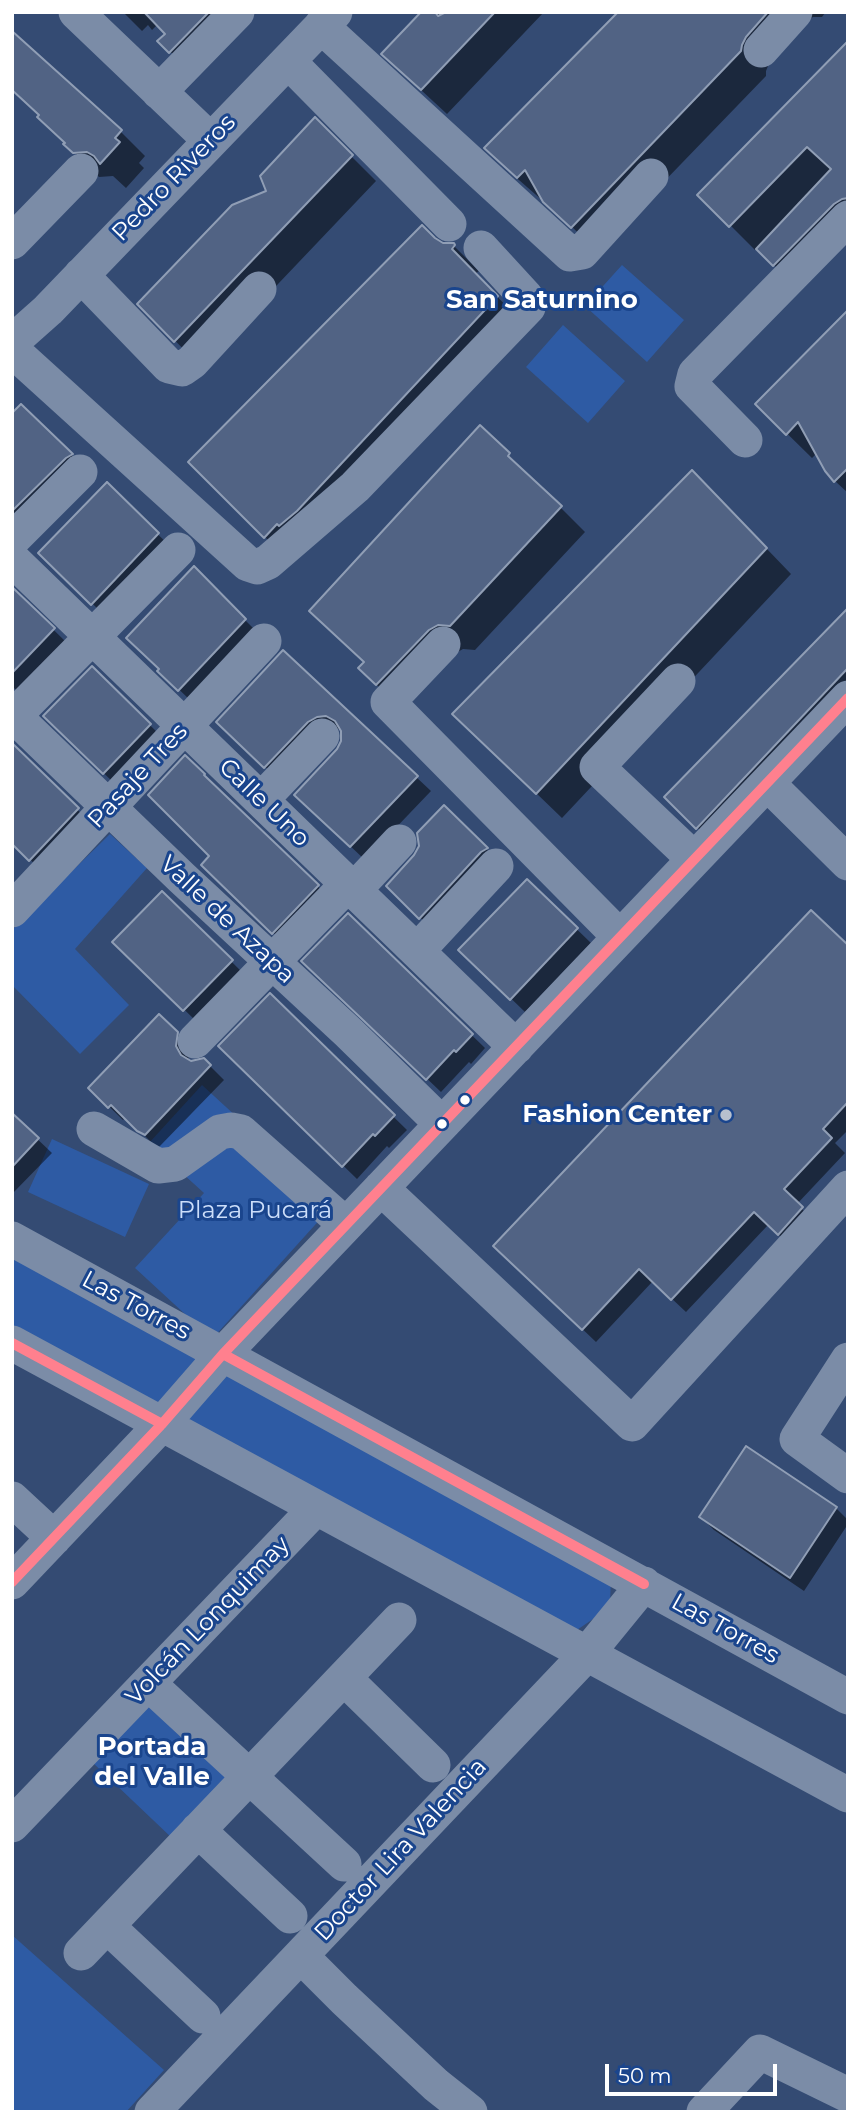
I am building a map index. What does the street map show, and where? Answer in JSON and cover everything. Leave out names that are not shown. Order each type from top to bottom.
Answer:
[{"type":"street","points":[[76,12],[210,140]]},
{"type":"street","points":[[159,92],[237,12]]},
{"type":"street","points":[[761,50],[795,12]]},
{"type":"street","points":[[328,19],[570,254],[582,252],[651,176]]},
{"type":"street","name":"Pedro Riveros","points":[[12,342],[48,310],[328,19]]},
{"type":"street","points":[[288,61],[449,224]]},
{"type":"street","points":[[12,242],[81,171]]},
{"type":"street","points":[[745,440],[692,386],[695,374],[848,218]]},
{"type":"street","points":[[12,350],[248,564],[257,567],[268,562],[355,487],[528,307],[526,297],[481,248]]},
{"type":"street","points":[[81,275],[169,366],[182,369],[192,362],[259,289]]},
{"type":"street","points":[[12,540],[80,472]]},
{"type":"street","points":[[13,716],[178,550]]},
{"type":"street","name":"Calle Uno","points":[[12,559],[516,1047]]},
{"type":"street","name":"Pasaje Tres","points":[[12,910],[264,641]]},
{"type":"street","points":[[443,644],[388,702],[620,937]]},
{"type":"street","points":[[678,681],[597,767],[694,859]]},
{"type":"street","points":[[12,1582],[162,1424],[223,1354],[848,698]]},
{"type":"street","name":"Valle de Azapa","points":[[13,716],[442,1124]]},
{"type":"street","points":[[261,800],[322,736]]},
{"type":"street","points":[[767,783],[848,863]]},
{"type":"street","points":[[195,1041],[271,963],[399,842]]},
{"type":"street","points":[[417,951],[496,866]]},
{"type":"street","points":[[94,1129],[158,1166],[175,1164],[220,1132],[242,1132],[346,1225]]},
{"type":"street","points":[[381,1188],[632,1424],[848,1188]]},
{"type":"street","name":"Las Torres","points":[[12,1239],[848,1697]]},
{"type":"street","points":[[12,1343],[848,1795]]},
{"type":"street","points":[[848,1360],[797,1439],[848,1476]]},
{"type":"street","points":[[12,1499],[54,1538]]},
{"type":"street","name":"Volcán Lonquimay","points":[[12,1825],[316,1508]]},
{"type":"street","name":"Doctor Lira Valencia","points":[[152,2112],[586,1655],[644,1584]]},
{"type":"street","points":[[81,1953],[399,1619]]},
{"type":"street","points":[[344,1678],[433,1765]]},
{"type":"street","points":[[148,1683],[344,1864]]},
{"type":"street","points":[[198,1830],[290,1916]]},
{"type":"street","points":[[107,1926],[203,2016]]},
{"type":"street","points":[[301,1956],[418,2068],[470,2112]]},
{"type":"street","points":[[704,2112],[760,2052],[848,2095]]},
{"type":"green space","points":[[622,265],[684,320],[647,362],[585,306]]},
{"type":"green space","points":[[563,325],[625,381],[588,423],[526,367]]},
{"type":"green space","points":[[110,834],[147,868],[75,949],[129,1005],[80,1054],[12,985],[12,930]]},
{"type":"green space","name":"Plaza Pucará","points":[[202,1085],[333,1205],[212,1339],[135,1268],[204,1193],[149,1143]]},
{"type":"green space","points":[[52,1139],[149,1184],[125,1237],[28,1192]]},
{"type":"green space","points":[[12,1258],[611,1577],[610,1603],[574,1632],[12,1326]]},
{"type":"green space","points":[[149,1701],[230,1778],[173,1839],[92,1762]]},
{"type":"green space","points":[[12,1935],[164,2070],[126,2112],[12,2112]]},
{"type":"building","points":[[144,12],[209,12],[169,53],[157,41],[165,34]]},
{"type":"building","points":[[421,12],[435,12],[438,16],[446,12],[495,12],[421,90],[381,54]]},
{"type":"building","points":[[618,12],[768,12],[746,37],[741,51],[571,228],[543,202],[525,170],[517,178],[484,148]]},
{"type":"building","points":[[12,31],[122,130],[115,138],[120,142],[100,164],[87,152],[73,153],[12,90]]},
{"type":"building","points":[[848,41],[848,198],[834,204],[773,266],[756,249],[831,169],[807,147],[729,227],[697,195]]},
{"type":"building","points":[[315,117],[353,155],[174,342],[137,304],[232,205],[266,191],[260,176]]},
{"type":"building","points":[[422,225],[443,243],[454,243],[452,249],[498,296],[297,511],[279,526],[277,524],[264,538],[188,462]]},
{"type":"building","points":[[848,310],[848,468],[834,482],[798,422],[786,435],[755,404]]},
{"type":"building","points":[[21,404],[73,454],[12,511],[12,413]]},
{"type":"building","points":[[480,425],[510,453],[508,456],[562,506],[450,626],[438,625],[429,630],[376,685],[358,668],[364,662],[309,611]]},
{"type":"building","points":[[692,470],[767,548],[536,794],[452,714]]},
{"type":"building","points":[[107,482],[159,533],[91,605],[38,553]]},
{"type":"building","points":[[194,566],[246,619],[178,691],[126,638]]},
{"type":"building","points":[[12,587],[55,628],[12,673]]},
{"type":"building","points":[[848,608],[848,668],[696,829],[664,797]]},
{"type":"building","points":[[283,650],[418,776],[350,847],[294,795],[337,749],[341,741],[341,731],[335,721],[326,716],[308,722],[264,768],[216,722]]},
{"type":"building","points":[[92,666],[151,724],[103,774],[43,716]]},
{"type":"building","points":[[12,743],[79,808],[29,861],[12,844]]},
{"type":"building","points":[[185,755],[319,885],[272,934],[201,865],[209,856],[148,795]]},
{"type":"building","points":[[444,805],[488,848],[481,852],[419,919],[386,886],[414,855],[419,846],[417,833]]},
{"type":"building","points":[[527,879],[578,928],[510,1000],[458,950]]},
{"type":"building","points":[[162,891],[233,960],[183,1011],[112,942]]},
{"type":"building","name":"Fashion Center","points":[[811,910],[848,945],[848,1102],[823,1129],[832,1138],[784,1189],[803,1207],[778,1235],[754,1212],[671,1300],[639,1269],[582,1330],[493,1246]]},
{"type":"building","points":[[348,913],[473,1034],[426,1080],[301,961]]},
{"type":"building","points":[[270,993],[395,1115],[342,1167],[218,1046]]},
{"type":"building","points":[[159,1014],[178,1032],[176,1046],[181,1055],[191,1061],[204,1058],[211,1065],[145,1135],[137,1131],[111,1105],[108,1108],[88,1088]]},
{"type":"building","points":[[12,1113],[39,1138],[12,1167]]},
{"type":"building","points":[[746,1446],[837,1507],[790,1578],[699,1517]]},
{"type":"transit line","points":[[12,1582],[162,1424],[223,1354],[848,698]]},
{"type":"transit line","points":[[12,1343],[162,1424]]},
{"type":"transit line","points":[[223,1354],[644,1584]]},
{"type":"place","name":"Fashion Center","points":[[726,1115]]},
{"type":"district","name":"San Saturnino","points":[[542,300]]},
{"type":"district","name":"Portada del Valle","points":[[152,1762]]}]
